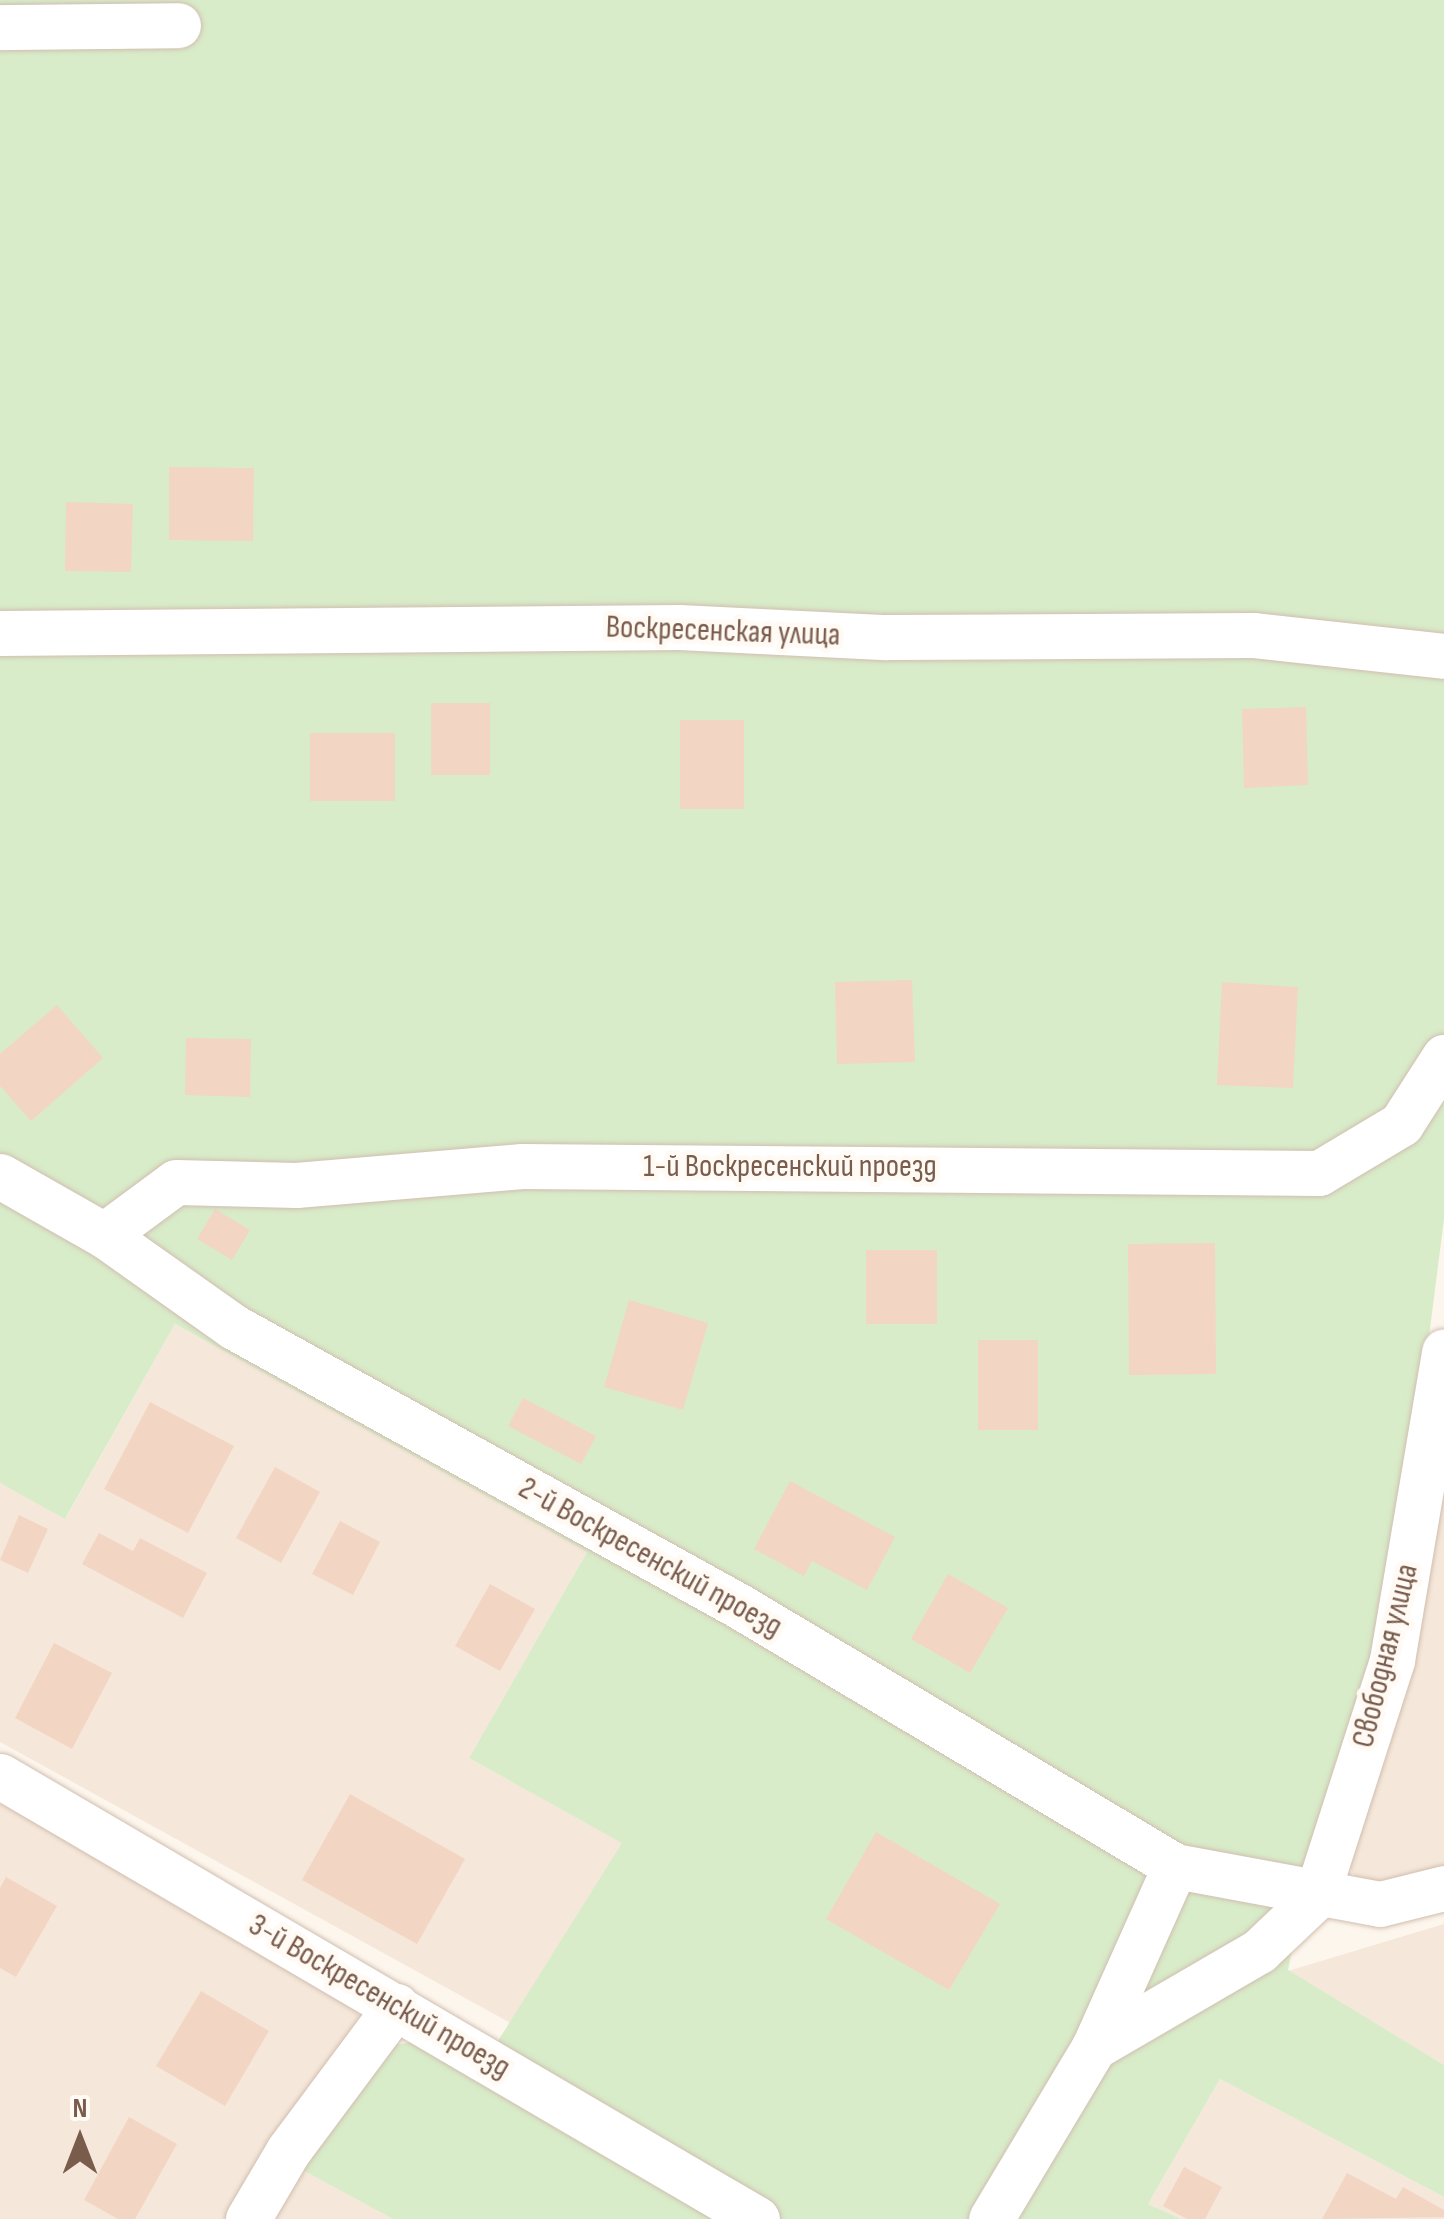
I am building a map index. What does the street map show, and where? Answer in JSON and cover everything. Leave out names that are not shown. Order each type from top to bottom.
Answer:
[{"type":"street","points":[[0,26],[178,25]]},
{"type":"street","name":"Воскресенская улица","points":[[0,634],[678,627],[887,637],[1254,635],[1444,656]]},
{"type":"street","name":"1-й Воскресенский проезд","points":[[104,1234],[176,1182],[296,1185],[522,1166],[1319,1172],[1401,1124],[1444,1057]]},
{"type":"street","name":"2-й Воскресенский проезд","points":[[0,1176],[104,1234],[234,1326],[739,1606],[1176,1866],[1316,1897],[1380,1904],[1444,1888]]},
{"type":"street","name":"Свободная улица","points":[[1316,1897],[1392,1660],[1444,1352]]},
{"type":"street","name":"3-й Воскресенский проезд","points":[[0,1776],[757,2219]]},
{"type":"street","points":[[991,2219],[1094,2047],[1176,1866]]},
{"type":"street","points":[[1094,2047],[1259,1951],[1316,1897]]},
{"type":"street","points":[[248,2219],[288,2151],[396,2006]]},
{"type":"shaded area","points":[[175,1324],[587,1552],[469,1758],[623,1843],[514,2025],[0,1742],[0,1483],[66,1518]]},
{"type":"shaded area","points":[[1444,1461],[1444,1869],[1382,1887],[1356,1877],[1346,1862]]},
{"type":"shaded area","points":[[0,1803],[353,1997],[360,2018],[228,2219],[0,2219]]},
{"type":"shaded area","points":[[1444,1924],[1444,2065],[1288,1971]]},
{"type":"shaded area","points":[[1220,2079],[1444,2197],[1444,2219],[1181,2219],[1148,2204]]},
{"type":"shaded area","points":[[295,2166],[393,2219],[264,2219]]},
{"type":"green space","points":[[0,0],[1444,0],[1444,1219],[1408,1501],[1378,1657],[1314,1841],[1288,1970],[1444,2065],[1444,2197],[1220,2079],[1148,2204],[1181,2219],[393,2219],[295,2166],[383,2047],[418,2041],[476,2076],[622,1843],[469,1758],[587,1552],[175,1324],[65,1519],[0,1483]]},
{"type":"building","points":[[169,467],[254,468],[253,541],[169,540]]},
{"type":"building","points":[[66,502],[133,504],[131,572],[65,571]]},
{"type":"building","points":[[431,703],[490,703],[490,775],[431,775]]},
{"type":"building","points":[[1306,707],[1308,785],[1244,788],[1242,709]]},
{"type":"building","points":[[680,720],[744,720],[744,809],[680,809]]},
{"type":"building","points":[[310,733],[395,733],[395,801],[310,801]]},
{"type":"building","points":[[912,980],[915,1062],[837,1064],[835,982]]},
{"type":"building","points":[[1222,982],[1298,987],[1293,1088],[1217,1085]]},
{"type":"building","points":[[57,1005],[103,1058],[31,1121],[0,1086],[0,1054]]},
{"type":"building","points":[[186,1038],[251,1039],[250,1097],[185,1095]]},
{"type":"building","points":[[215,1209],[250,1230],[232,1260],[197,1239]]},
{"type":"building","points":[[1215,1243],[1216,1374],[1129,1375],[1128,1244]]},
{"type":"building","points":[[866,1250],[937,1250],[937,1324],[866,1324]]},
{"type":"building","points":[[629,1300],[708,1323],[683,1410],[604,1387]]},
{"type":"building","points":[[978,1340],[1038,1340],[1038,1430],[978,1430]]},
{"type":"building","points":[[523,1398],[596,1436],[581,1464],[508,1426]]},
{"type":"building","points":[[150,1402],[234,1446],[188,1533],[104,1489]]},
{"type":"building","points":[[275,1467],[320,1492],[281,1563],[236,1538]]},
{"type":"building","points":[[790,1481],[895,1537],[867,1590],[812,1561],[804,1576],[754,1549]]},
{"type":"building","points":[[19,1515],[48,1529],[28,1573],[0,1560]]},
{"type":"building","points":[[340,1521],[380,1542],[353,1595],[312,1574]]},
{"type":"building","points":[[99,1533],[133,1551],[140,1538],[207,1573],[183,1618],[82,1564]]},
{"type":"building","points":[[948,1574],[1008,1608],[970,1673],[911,1639]]},
{"type":"building","points":[[490,1584],[535,1609],[500,1671],[455,1646]]},
{"type":"building","points":[[54,1643],[112,1673],[72,1749],[15,1718]]},
{"type":"building","points":[[350,1794],[465,1859],[417,1944],[302,1880]]},
{"type":"building","points":[[876,1832],[1000,1904],[949,1990],[826,1919]]},
{"type":"building","points":[[6,1877],[57,1906],[16,1977],[0,1968],[0,1888]]},
{"type":"building","points":[[201,1991],[269,2031],[225,2106],[156,2066]]},
{"type":"building","points":[[129,2117],[177,2144],[135,2219],[118,2219],[84,2200]]},
{"type":"building","points":[[1184,2167],[1222,2187],[1205,2219],[1187,2219],[1163,2206]]},
{"type":"building","points":[[1347,2173],[1396,2199],[1403,2187],[1444,2210],[1444,2217],[1322,2219]]}]
